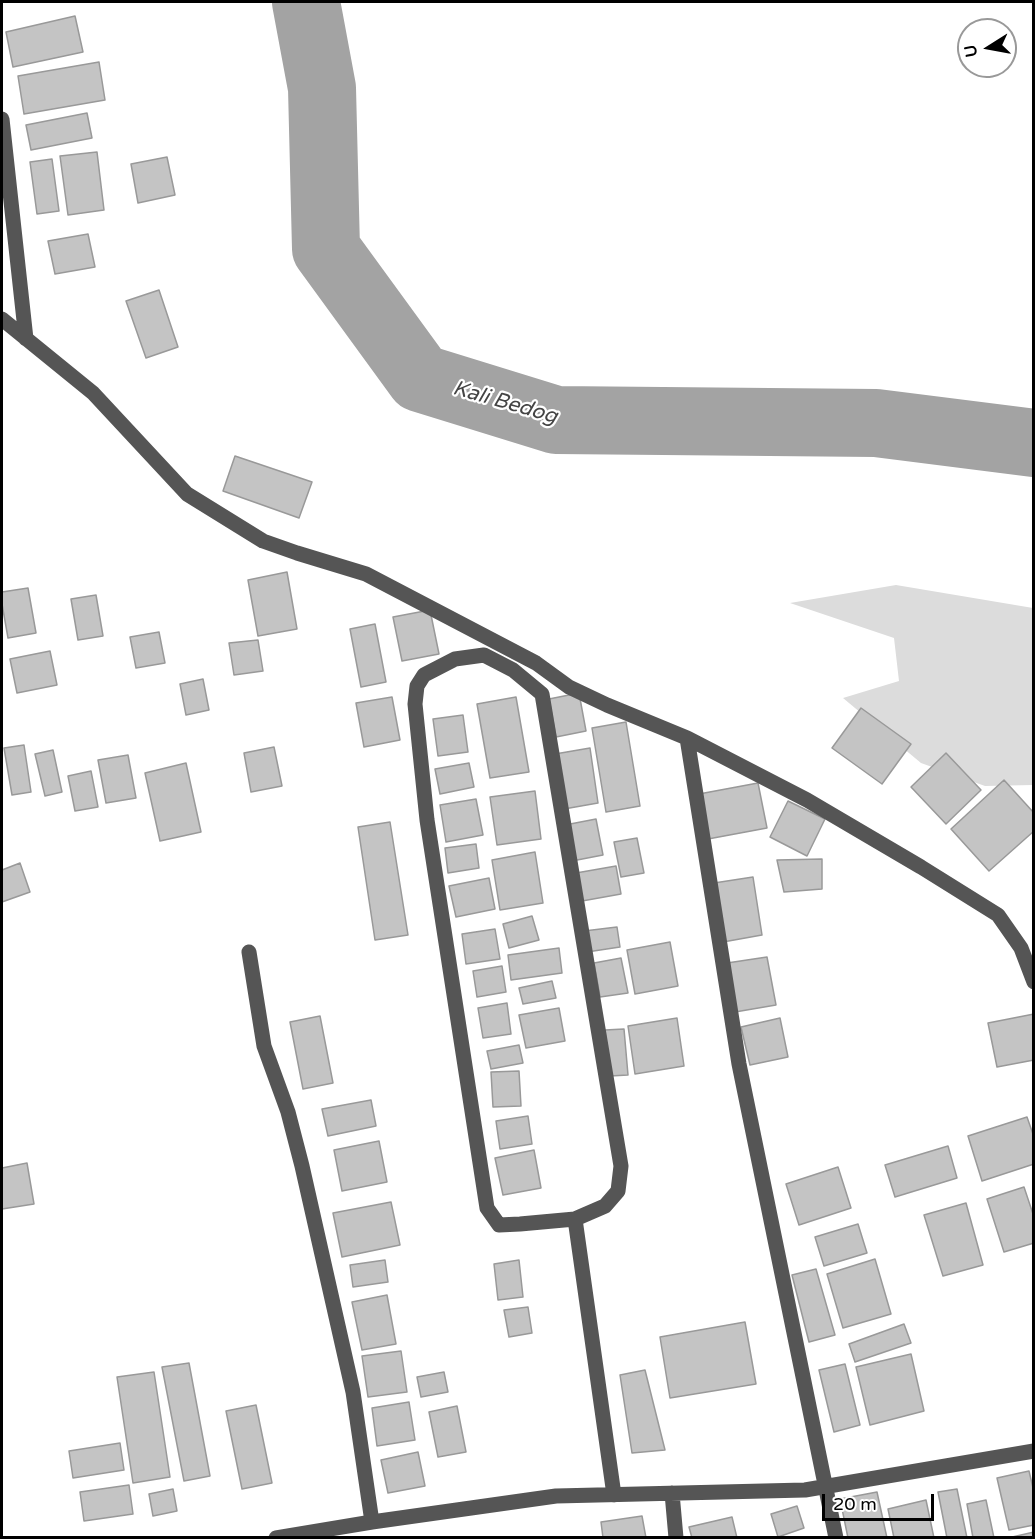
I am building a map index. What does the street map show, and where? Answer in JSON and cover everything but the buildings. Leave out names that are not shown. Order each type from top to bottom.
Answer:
[{"type":"street","points":[[2,119],[26,339]]},
{"type":"street","points":[[2,319],[93,393],[187,494],[263,540],[297,554],[366,574],[536,663],[569,687],[687,738],[807,800],[998,915],[1021,948],[1034,982]]},
{"type":"street","points":[[484,655],[513,670],[542,694],[621,1166],[618,1191],[605,1206],[574,1219],[499,1225],[487,1208],[427,820],[416,704],[417,686],[424,675],[455,659],[484,655]]},
{"type":"street","points":[[687,738],[739,1064],[836,1538]]},
{"type":"street","points":[[249,952],[264,1046],[291,1122],[353,1392],[372,1522]]},
{"type":"street","points":[[574,1219],[614,1495]]},
{"type":"street","points":[[276,1538],[556,1496],[805,1490],[1034,1451]]},
{"type":"street","points":[[672,1493],[676,1538]]},
{"type":"shaded area","points":[[896,585],[1033,608],[1033,785],[985,786],[921,763],[843,698],[899,681],[894,638],[790,603]]},
{"type":"waterway","name":"Kali Bedog","points":[[306,2],[322,88],[326,249],[420,378],[556,420],[876,423],[1034,443]]}]
